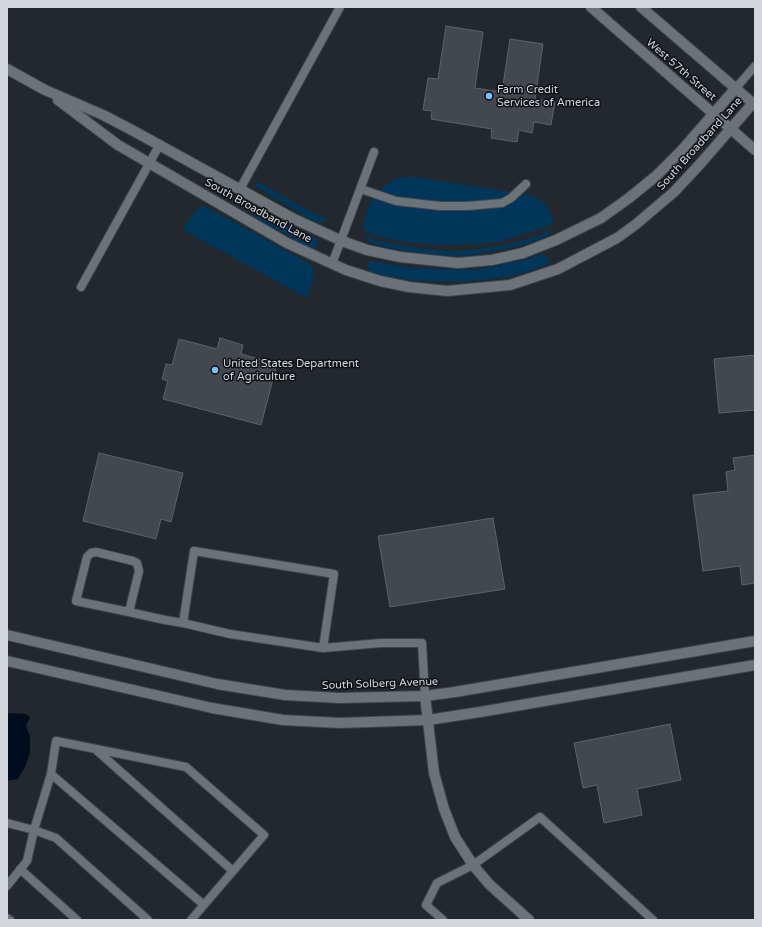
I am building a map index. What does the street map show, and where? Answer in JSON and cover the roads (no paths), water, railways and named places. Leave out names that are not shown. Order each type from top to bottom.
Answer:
[{"type":"street","name":"West 57th Street","points":[[591,7],[755,150]]},
{"type":"street","name":"West 57th Street","points":[[641,7],[735,89],[754,103]]},
{"type":"street","name":"South Broadband Lane","points":[[7,69],[45,90],[103,115],[160,144],[292,218],[342,241],[367,250],[400,257],[429,261],[458,262],[492,260],[524,254],[601,218],[656,176],[682,150],[735,89]]},
{"type":"street","name":"South Broadband Lane","points":[[45,90],[113,141],[287,243],[346,270],[380,282],[447,291],[510,285],[558,269],[617,238],[640,221],[674,192],[754,103]]},
{"type":"street","name":"South Solberg Avenue","points":[[7,635],[217,684],[285,696],[340,698],[425,696],[455,692],[755,641]]},
{"type":"street","points":[[7,661],[212,708],[283,720],[340,723],[428,720],[755,665]]},
{"type":"street","points":[[425,696],[434,773],[444,809],[455,837],[473,865],[488,884],[529,920]]},
{"type":"lane","points":[[240,189],[340,7]]},
{"type":"lane","points":[[735,89],[755,66]]},
{"type":"lane","points":[[81,287],[160,144]]},
{"type":"lane","points":[[332,264],[342,241],[374,152]]},
{"type":"lane","points":[[361,190],[396,201],[440,206],[468,206],[502,203],[511,198],[526,184]]},
{"type":"lane","points":[[183,623],[194,551],[334,574],[323,648]]},
{"type":"lane","points":[[129,612],[139,571],[137,563],[96,552],[91,553],[87,557],[76,601],[230,634],[323,648],[381,643],[422,643],[425,696]]},
{"type":"lane","points":[[7,886],[27,861],[50,774],[56,741],[94,748],[186,767],[264,835],[191,920]]},
{"type":"lane","points":[[94,748],[233,871]]},
{"type":"lane","points":[[50,774],[204,905]]},
{"type":"lane","points":[[443,920],[426,905],[437,883],[473,865],[540,817],[653,920]]},
{"type":"lane","points":[[7,823],[34,830],[56,838],[148,920]]},
{"type":"lane","points":[[20,870],[77,920]]},
{"type":"place","name":"Farm Credit Services of America","points":[[489,96]]},
{"type":"place","name":"United States Department of Agriculture","points":[[215,370]]}]
